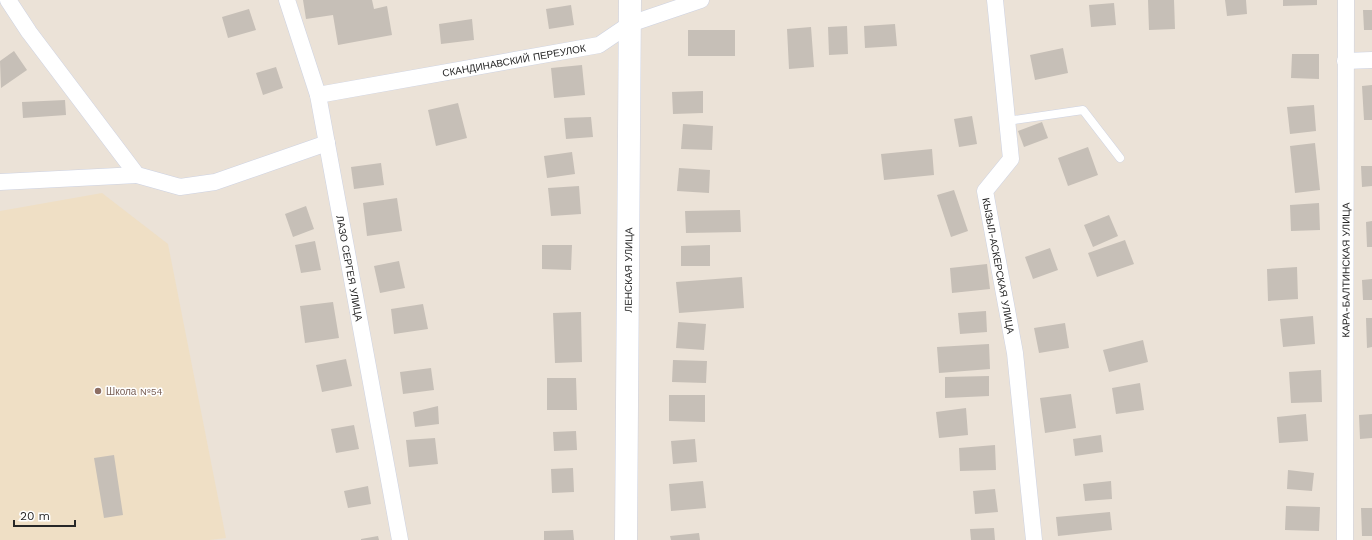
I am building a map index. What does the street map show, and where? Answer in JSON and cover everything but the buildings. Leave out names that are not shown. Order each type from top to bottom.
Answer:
[{"type":"main road","name":"ЛЕНСКАЯ УЛИЦА","points":[[626,540],[630,0]]},
{"type":"street","points":[[8,0],[29,32],[137,175]]},
{"type":"street","name":"ЛАЗО СЕРГЕЯ УЛИЦА","points":[[287,0],[318,95],[400,540]]},
{"type":"street","name":"СКАНДИНАВСКИЙ ПЕРЕУЛОК","points":[[318,95],[599,45],[630,24],[701,0]]},
{"type":"street","name":"КЫЗЫЛ-АСКЕРСКАЯ УЛИЦА","points":[[995,0],[1011,159],[985,191],[1015,353],[1034,540]]},
{"type":"street","name":"КАРА-БАЛТИНСКАЯ УЛИЦА","points":[[1345,540],[1346,0]]},
{"type":"street","points":[[1345,61],[1372,60]]},
{"type":"street","points":[[0,182],[137,175],[180,187],[215,182],[327,143]]},
{"type":"lane","points":[[1007,121],[1083,110],[1120,158]]},
{"type":"shaded area","name":"Школа №54","points":[[102,193],[168,244],[226,538],[210,540],[0,540],[0,211]]},
{"type":"place","name":"Школа №54","points":[[98,391]]}]
